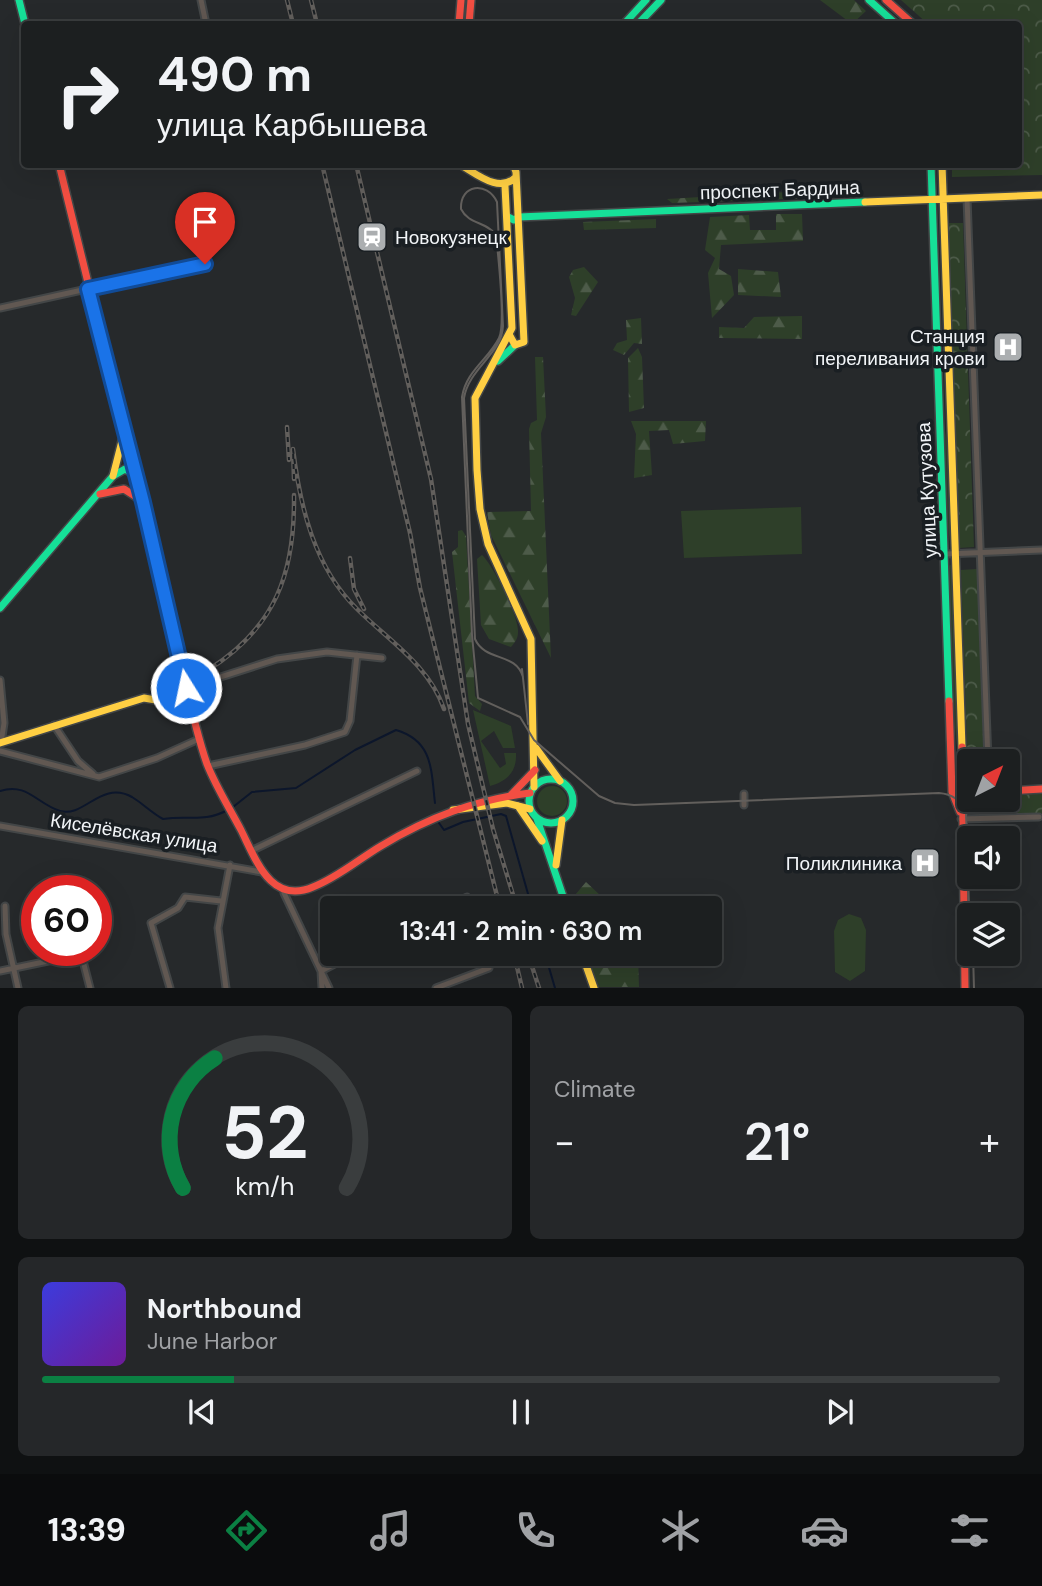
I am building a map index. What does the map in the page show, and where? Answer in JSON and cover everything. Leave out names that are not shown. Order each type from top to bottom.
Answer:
[{"type":"main road","points":[[19,0],[24,21]]},
{"type":"main road","points":[[459,21],[461,0]]},
{"type":"main road","points":[[469,21],[471,0]]},
{"type":"main road","points":[[627,21],[646,0]]},
{"type":"main road","points":[[641,21],[661,0]]},
{"type":"main road","points":[[869,0],[893,21]]},
{"type":"main road","points":[[886,0],[910,21]]},
{"type":"main road","points":[[60,168],[199,739],[222,797],[271,885],[284,893],[298,893],[315,887],[423,820],[450,810],[532,790],[546,780],[560,781]]},
{"type":"main road","points":[[467,168],[505,186]]},
{"type":"main road","points":[[505,186],[512,182],[515,168]]},
{"type":"main road","points":[[485,374],[519,345],[519,217],[515,168]]},
{"type":"main road","name":"улица Кутузова","points":[[931,168],[952,796],[961,816]]},
{"type":"main road","name":"улица Кутузова","points":[[942,168],[963,764],[961,816],[965,988]]},
{"type":"main road","points":[[505,186],[510,336],[485,374],[474,407],[480,509],[488,544],[531,639],[535,770],[530,808],[537,819],[563,896]]},
{"type":"main road","name":"проспект Бардина","points":[[508,217],[514,220],[519,217],[1042,195]]},
{"type":"main road","points":[[510,336],[519,345]]},
{"type":"main road","points":[[0,608],[113,476],[123,433]]},
{"type":"main road","points":[[113,476],[125,469],[135,475]]},
{"type":"main road","points":[[99,495],[131,490],[143,502]]},
{"type":"main road","points":[[0,744],[144,698],[190,706]]},
{"type":"main road","points":[[535,745],[568,788],[573,799],[570,812],[562,820],[549,823],[537,819]]},
{"type":"main road","points":[[511,794],[535,770]]},
{"type":"main road","points":[[1020,790],[1042,789]]},
{"type":"main road","points":[[450,810],[516,804],[530,808]]},
{"type":"main road","points":[[516,804],[529,819],[551,860]]},
{"type":"main road","points":[[557,879],[555,859],[562,820]]},
{"type":"main road","points":[[586,966],[594,988]]},
{"type":"street","points":[[201,0],[205,21]]},
{"type":"street","points":[[967,198],[988,749]]},
{"type":"street","points":[[0,308],[205,264]]},
{"type":"street","points":[[946,554],[1042,550]]},
{"type":"street","points":[[186,688],[277,660],[327,652],[382,658]]},
{"type":"street","points":[[208,766],[305,745],[345,732],[351,721],[357,655]]},
{"type":"street","points":[[0,680],[4,723],[0,744]]},
{"type":"street","points":[[54,725],[78,761],[99,777]]},
{"type":"street","points":[[0,751],[99,777],[157,758],[199,739]]},
{"type":"street","points":[[251,851],[416,771]]},
{"type":"street","points":[[744,794],[744,805]]},
{"type":"street","points":[[961,816],[1039,817]]},
{"type":"street","name":"Киселёвская улица","points":[[0,826],[262,872]]},
{"type":"street","points":[[226,988],[218,928],[221,901],[230,865]]},
{"type":"street","points":[[284,893],[329,988]]},
{"type":"street","points":[[170,988],[151,923],[178,908],[185,897],[190,895],[221,901]]},
{"type":"street","points":[[5,906],[6,934],[18,988]]},
{"type":"street","points":[[0,971],[22,966]]},
{"type":"street","points":[[84,966],[90,988]]},
{"type":"street","points":[[321,971],[331,966]]},
{"type":"street","points":[[436,988],[489,968]]},
{"type":"street","points":[[321,971],[322,988]]},
{"type":"green space","points":[[820,0],[854,0],[866,11],[855,21],[848,21]]},
{"type":"green space","points":[[901,0],[1042,0],[1042,175],[952,177],[952,168],[1022,168],[1022,21],[925,21]]},
{"type":"green space","points":[[837,189],[841,194],[838,197],[672,203],[667,199]]},
{"type":"green space","points":[[776,214],[802,214],[803,241],[721,245],[719,269],[731,276],[734,295],[712,318],[708,273],[715,258],[705,250],[710,217],[749,215],[750,230],[776,230]]},
{"type":"green space","points":[[656,219],[656,228],[584,230],[583,222]]},
{"type":"green space","points":[[947,223],[963,223],[974,547],[959,548]]},
{"type":"green space","points":[[584,267],[598,282],[576,316],[571,315],[575,298],[569,277],[573,270]]},
{"type":"green space","points":[[738,269],[778,272],[781,297],[738,295]]},
{"type":"green space","points":[[802,316],[802,339],[719,338],[719,327],[744,328],[754,317]]},
{"type":"green space","points":[[641,318],[642,344],[634,343],[624,355],[613,350],[617,343],[627,340],[626,320]]},
{"type":"green space","points":[[638,348],[642,357],[644,408],[629,412],[628,358]]},
{"type":"green space","points":[[535,357],[543,357],[546,417],[541,433],[551,658],[491,535],[487,512],[531,511],[529,429],[531,423],[537,420]]},
{"type":"green space","points":[[942,414],[949,451],[951,549],[946,513]]},
{"type":"green space","points":[[631,421],[706,421],[705,441],[673,444],[669,430],[649,431],[652,475],[634,478],[636,434]]},
{"type":"green space","points":[[801,507],[802,554],[684,558],[681,511]]},
{"type":"green space","points":[[462,530],[466,536],[475,696],[482,704],[480,711],[469,703],[452,552],[458,547],[458,531]]},
{"type":"green space","points":[[482,555],[498,580],[514,615],[518,634],[511,647],[489,639],[481,625],[477,559]]},
{"type":"green space","points":[[953,564],[960,749],[957,749],[955,728],[948,566]]},
{"type":"green space","points":[[977,569],[984,749],[967,749],[961,570]]},
{"type":"green space","points":[[473,710],[511,726],[515,748],[503,748],[494,731],[481,741],[500,768],[506,764],[504,753],[516,753],[515,765],[510,774],[490,786]]},
{"type":"green space","points":[[552,786],[563,790],[567,801],[563,812],[552,816],[541,812],[537,801],[541,790]]},
{"type":"green space","points":[[1042,792],[1042,813],[980,813],[1020,812],[1020,793]]},
{"type":"green space","points":[[586,882],[601,896],[575,896]]},
{"type":"green space","points":[[849,914],[861,918],[866,930],[865,971],[850,981],[835,972],[834,931],[838,920]]},
{"type":"green space","points":[[591,966],[638,966],[639,987],[598,987]]},
{"type":"waterway","points":[[233,807],[252,792],[296,788],[355,750],[396,730],[417,741],[424,749],[431,768],[435,803]]},
{"type":"waterway","points":[[0,791],[18,789],[52,808],[69,812],[111,793],[132,797],[163,819],[203,818],[228,810]]},
{"type":"waterway","points":[[439,823],[444,830],[463,822],[501,814],[506,816],[529,896]]},
{"type":"waterway","points":[[549,966],[555,988]]},
{"type":"tram line","points":[[523,677],[514,664],[486,651],[475,639],[464,398],[472,378],[497,345],[503,326],[497,202],[487,191],[475,188],[465,194],[461,209],[468,218],[487,227],[496,235],[502,319],[499,338],[468,380],[462,397],[472,635],[478,698],[520,717],[534,740],[599,796],[615,803],[634,805],[939,793],[952,796],[966,812],[969,903]]},
{"type":"tram line","points":[[522,669],[528,724]]},
{"type":"tram line","points":[[973,966],[974,988]]},
{"type":"railway","points":[[287,0],[292,21]]},
{"type":"railway","points":[[311,0],[316,21]]},
{"type":"railway","points":[[323,168],[410,533],[420,588],[497,896]]},
{"type":"railway","points":[[357,168],[431,479],[468,724],[493,829],[513,896]]},
{"type":"railway","points":[[287,427],[289,460]]},
{"type":"railway","points":[[294,479],[293,449],[305,514],[330,574],[357,609],[418,666],[437,693],[444,709]]},
{"type":"railway","points":[[208,670],[250,635],[277,596],[291,549],[294,495]]},
{"type":"railway","points":[[350,558],[354,589],[364,609]]},
{"type":"railway","points":[[517,966],[522,988]]},
{"type":"railway","points":[[532,966],[539,988]]},
{"type":"traffic: fast","points":[[19,0],[24,21]]},
{"type":"traffic: fast","points":[[627,21],[646,0]]},
{"type":"traffic: fast","points":[[641,21],[661,0]]},
{"type":"traffic: fast","points":[[869,0],[893,21]]},
{"type":"traffic: fast","points":[[931,168],[949,701]]},
{"type":"traffic: fast","points":[[508,217],[514,220],[519,217],[865,202]]},
{"type":"traffic: fast","points":[[498,361],[515,345]]},
{"type":"traffic: fast","points":[[0,608],[113,476],[125,469],[135,475],[170,615]]},
{"type":"traffic: fast","points":[[551,779],[566,786],[573,801],[566,816],[551,823],[536,816],[529,801],[536,786],[551,779]]},
{"type":"traffic: fast","points":[[537,819],[563,896]]},
{"type":"traffic: slow","points":[[465,168],[495,183],[502,184],[516,177]]},
{"type":"traffic: slow","points":[[510,336],[515,345],[524,342],[514,168]]},
{"type":"traffic: slow","points":[[942,168],[962,747]]},
{"type":"traffic: slow","points":[[505,186],[512,328],[475,398],[477,470],[480,509],[488,544],[531,639],[534,787]]},
{"type":"traffic: slow","points":[[865,202],[1042,195]]},
{"type":"traffic: slow","points":[[113,476],[123,437]]},
{"type":"traffic: slow","points":[[0,743],[144,698],[190,706]]},
{"type":"traffic: slow","points":[[536,748],[560,781]]},
{"type":"traffic: slow","points":[[453,810],[507,803],[530,809]]},
{"type":"traffic: slow","points":[[518,806],[542,841]]},
{"type":"traffic: slow","points":[[556,865],[562,820]]},
{"type":"traffic: slow","points":[[586,966],[594,988]]},
{"type":"traffic: jam","points":[[459,21],[461,0]]},
{"type":"traffic: jam","points":[[469,21],[471,0]]},
{"type":"traffic: jam","points":[[886,0],[910,21]]},
{"type":"traffic: jam","points":[[60,168],[135,475]]},
{"type":"traffic: jam","points":[[100,494],[124,489],[141,500]]},
{"type":"traffic: jam","points":[[170,615],[191,709],[207,764],[259,866],[276,885],[286,890],[298,891],[322,883],[399,836],[435,818],[471,805],[530,793]]},
{"type":"traffic: jam","points":[[949,701],[952,792],[957,804]]},
{"type":"traffic: jam","points":[[962,747],[965,988]]},
{"type":"traffic: jam","points":[[511,795],[535,770]]},
{"type":"traffic: jam","points":[[1020,790],[1042,789]]},
{"type":"place","name":"Новокузнецк","points":[[372,237]]},
{"type":"place","name":"Станция переливания крови","points":[[1008,347]]},
{"type":"place","name":"Поликлиника","points":[[925,863]]},
{"type":"route","points":[[186,688],[143,502],[123,433],[88,289],[205,264]]}]
